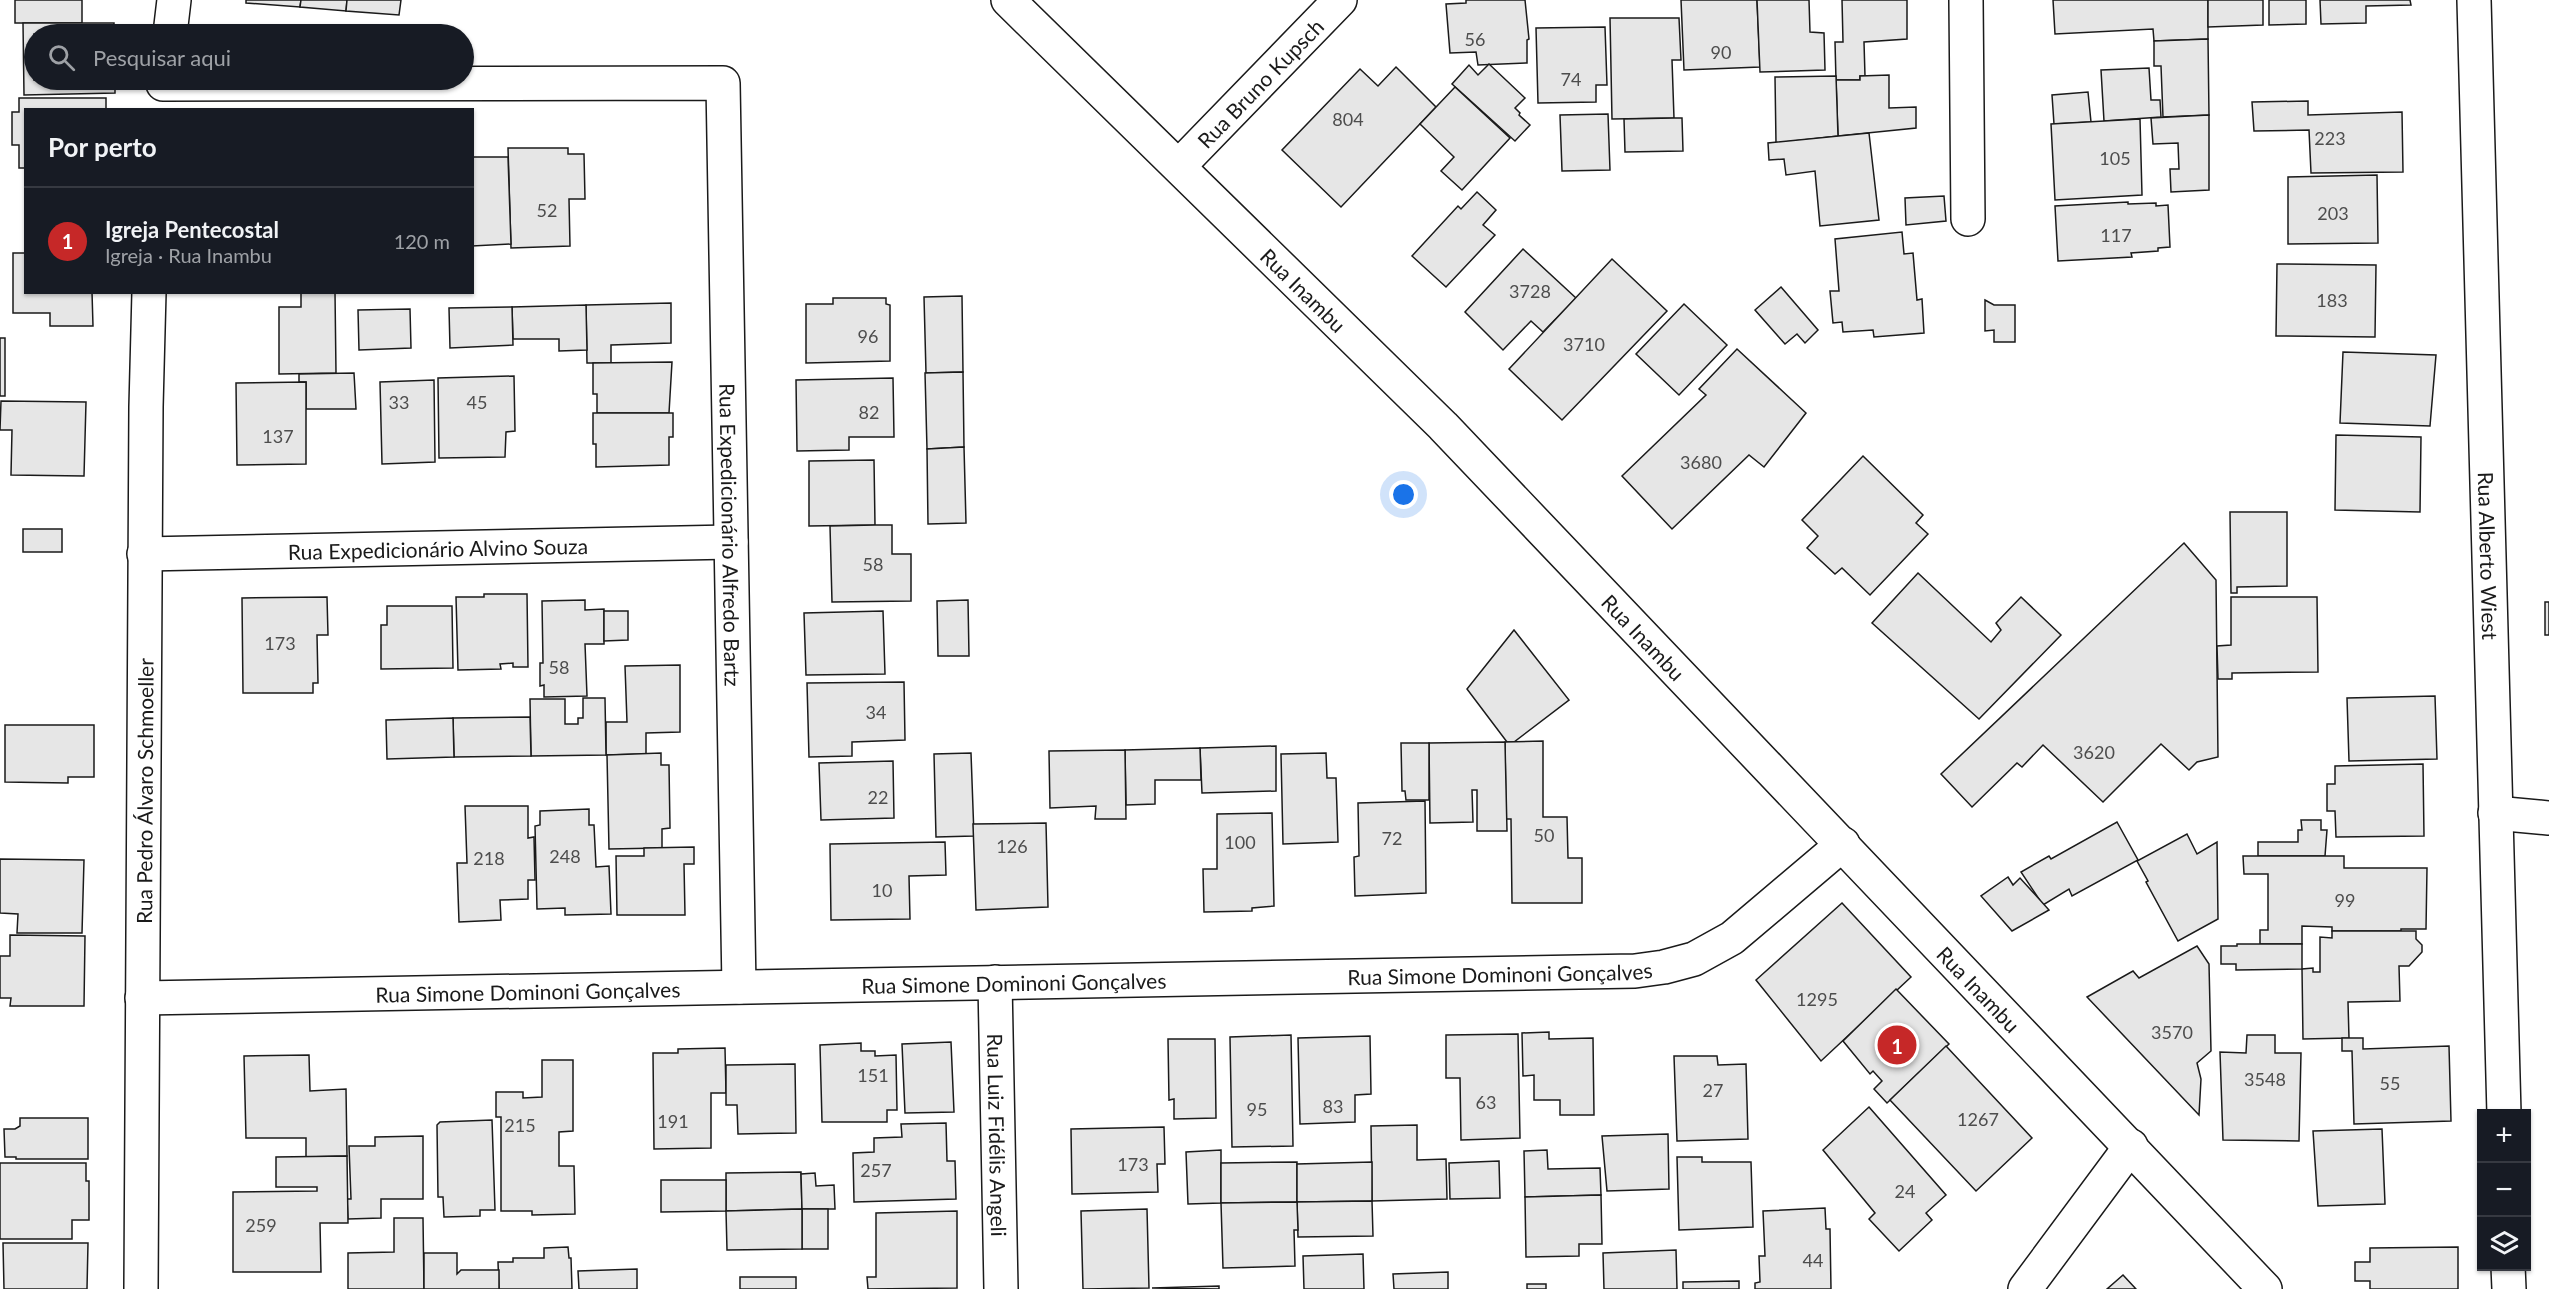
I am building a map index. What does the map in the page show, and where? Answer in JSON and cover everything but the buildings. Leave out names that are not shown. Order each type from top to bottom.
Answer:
[{"type":"street","points":[[171,24],[174,0]]},
{"type":"street","name":"Rua Inambu","points":[[1008,0],[1451,434],[2265,1289]]},
{"type":"street","name":"Rua Bruno Kupsch","points":[[1179,166],[1340,0]]},
{"type":"street","points":[[1966,0],[1968,219]]},
{"type":"street","name":"Rua Alberto Wiest","points":[[2474,0],[2504,1109]]},
{"type":"street","name":"Rua Expedicionário Alfredo Bartz","points":[[474,87],[723,83],[738,987]]},
{"type":"street","name":"Rua Expedicionário Alfredo Bartz","points":[[163,91],[233,90]]},
{"type":"street","name":"Rua Pedro Álvaro Schmoeller","points":[[141,1289],[144,554],[149,294]]},
{"type":"street","name":"Rua Expedicionário Alvino Souza","points":[[144,554],[731,542]]},
{"type":"street","points":[[2495,813],[2549,818]]},
{"type":"street","name":"Rua Simone Dominoni Gonçalves","points":[[142,998],[1635,971],[1664,967],[1694,959],[1732,938],[1843,844]]},
{"type":"street","name":"Rua Luiz Fidélis Angeli","points":[[995,982],[1000,1289]]},
{"type":"street","points":[[2025,1289],[2131,1146]]},
{"type":"street","points":[[2508,1271],[2509,1289]]},
{"type":"place","name":"Igreja Pentecostal","points":[[1897,1045]]}]
